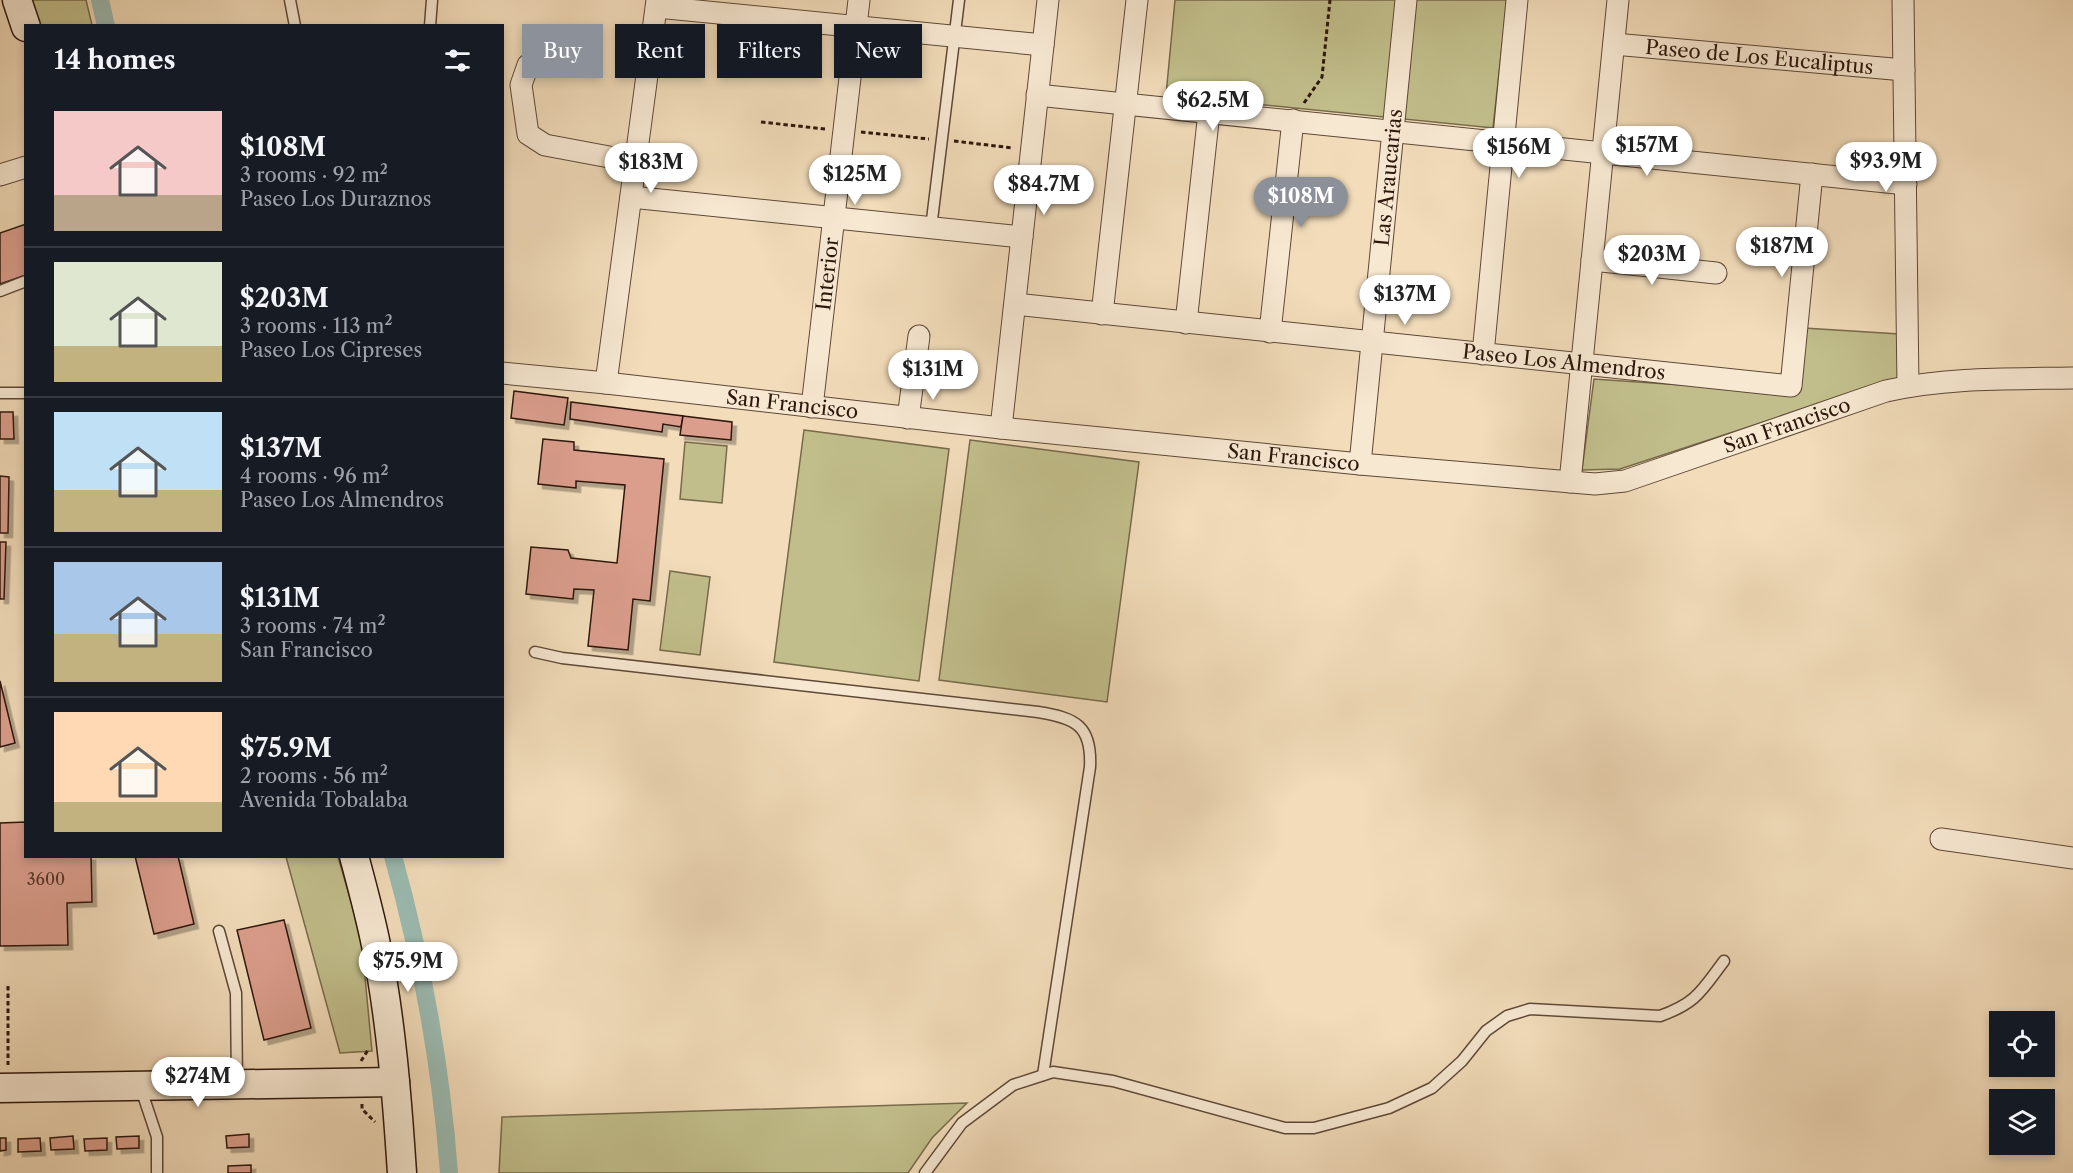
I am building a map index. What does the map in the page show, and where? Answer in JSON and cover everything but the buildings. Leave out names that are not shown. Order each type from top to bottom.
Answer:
[{"type":"main road","points":[[17,0],[25,24]]},
{"type":"main road","points":[[354,858],[376,946],[385,999],[395,1082],[402,1173]]},
{"type":"main road","points":[[4,1088],[395,1082]]},
{"type":"street","name":"Interior","points":[[856,24],[859,0]]},
{"type":"street","points":[[1001,428],[1048,0]]},
{"type":"street","points":[[1102,314],[1137,0]]},
{"type":"street","name":"Las Araucarias","points":[[1360,464],[1406,0]]},
{"type":"street","points":[[1483,354],[1517,0]]},
{"type":"street","points":[[1570,482],[1618,0]]},
{"type":"street","points":[[1903,0],[1908,386]]},
{"type":"street","points":[[606,383],[657,4],[834,24]]},
{"type":"street","points":[[922,34],[1043,45]]},
{"type":"street","name":"Paseo de Los Eucaliptus","points":[[1614,45],[1904,70]]},
{"type":"street","points":[[523,78],[521,85],[528,134],[545,145],[636,162]]},
{"type":"street","name":"Interior","points":[[812,407],[850,78]]},
{"type":"street","points":[[1037,95],[1906,184]]},
{"type":"street","points":[[1186,323],[1209,112]]},
{"type":"street","points":[[1270,332],[1293,120]]},
{"type":"street","points":[[0,175],[24,168]]},
{"type":"street","name":"Paseo Los Almendros","points":[[1015,304],[1791,387],[1812,174]]},
{"type":"street","points":[[631,197],[1022,237]]},
{"type":"street","points":[[1592,260],[1716,273]]},
{"type":"street","points":[[908,418],[919,336]]},
{"type":"street","name":"San Francisco","points":[[504,373],[1001,428],[1360,464],[1595,484],[1625,480],[1886,391],[1908,386],[1952,381],[2073,378]]},
{"type":"street","points":[[1941,839],[2073,858]]},
{"type":"lane","points":[[290,0],[295,24]]},
{"type":"lane","points":[[430,24],[432,0]]},
{"type":"lane","points":[[931,228],[959,0]]},
{"type":"lane","points":[[0,291],[24,281]]},
{"type":"lane","points":[[0,393],[24,393]]},
{"type":"lane","points":[[535,651],[574,659],[1038,712],[1060,716],[1071,721],[1088,737],[1091,751],[1090,767],[1043,1076]]},
{"type":"lane","points":[[219,931],[236,993],[237,1084]]},
{"type":"lane","points":[[925,1173],[962,1122],[1012,1085],[1053,1072],[1113,1080],[1285,1128],[1314,1128],[1389,1108],[1432,1088],[1462,1061],[1486,1031],[1507,1016],[1530,1009],[1660,1016],[1680,1009],[1695,999],[1724,961]]},
{"type":"lane","points":[[140,1086],[157,1137],[157,1173]]},
{"type":"path","points":[[1293,120],[1322,77],[1330,0]]},
{"type":"path","points":[[761,122],[1032,149]]},
{"type":"path","points":[[4,1088],[8,986]]},
{"type":"path","points":[[367,1043],[368,1052],[361,1060],[362,1109],[380,1126]]},
{"type":"shaded area","points":[[26,0],[86,0],[92,24],[35,24]]},
{"type":"shaded area","points":[[1175,0],[1507,0],[1493,128],[1166,95]]},
{"type":"shaded area","points":[[1804,328],[1899,334],[1898,378],[1620,469],[1582,470],[1594,379],[1797,393]]},
{"type":"shaded area","points":[[804,430],[949,449],[919,681],[774,662]]},
{"type":"shaded area","points":[[970,440],[1139,462],[1107,702],[939,680]]},
{"type":"shaded area","points":[[685,442],[727,446],[722,503],[680,499]]},
{"type":"shaded area","points":[[670,571],[710,577],[700,655],[660,650]]},
{"type":"shaded area","points":[[286,858],[338,858],[361,935],[372,1051],[340,1053]]},
{"type":"shaded area","points":[[967,1103],[932,1138],[908,1173],[499,1173],[502,1117]]},
{"type":"waterway","points":[[100,0],[106,24]]},
{"type":"waterway","points":[[394,858],[413,934],[429,1013],[441,1093],[449,1173]]}]
